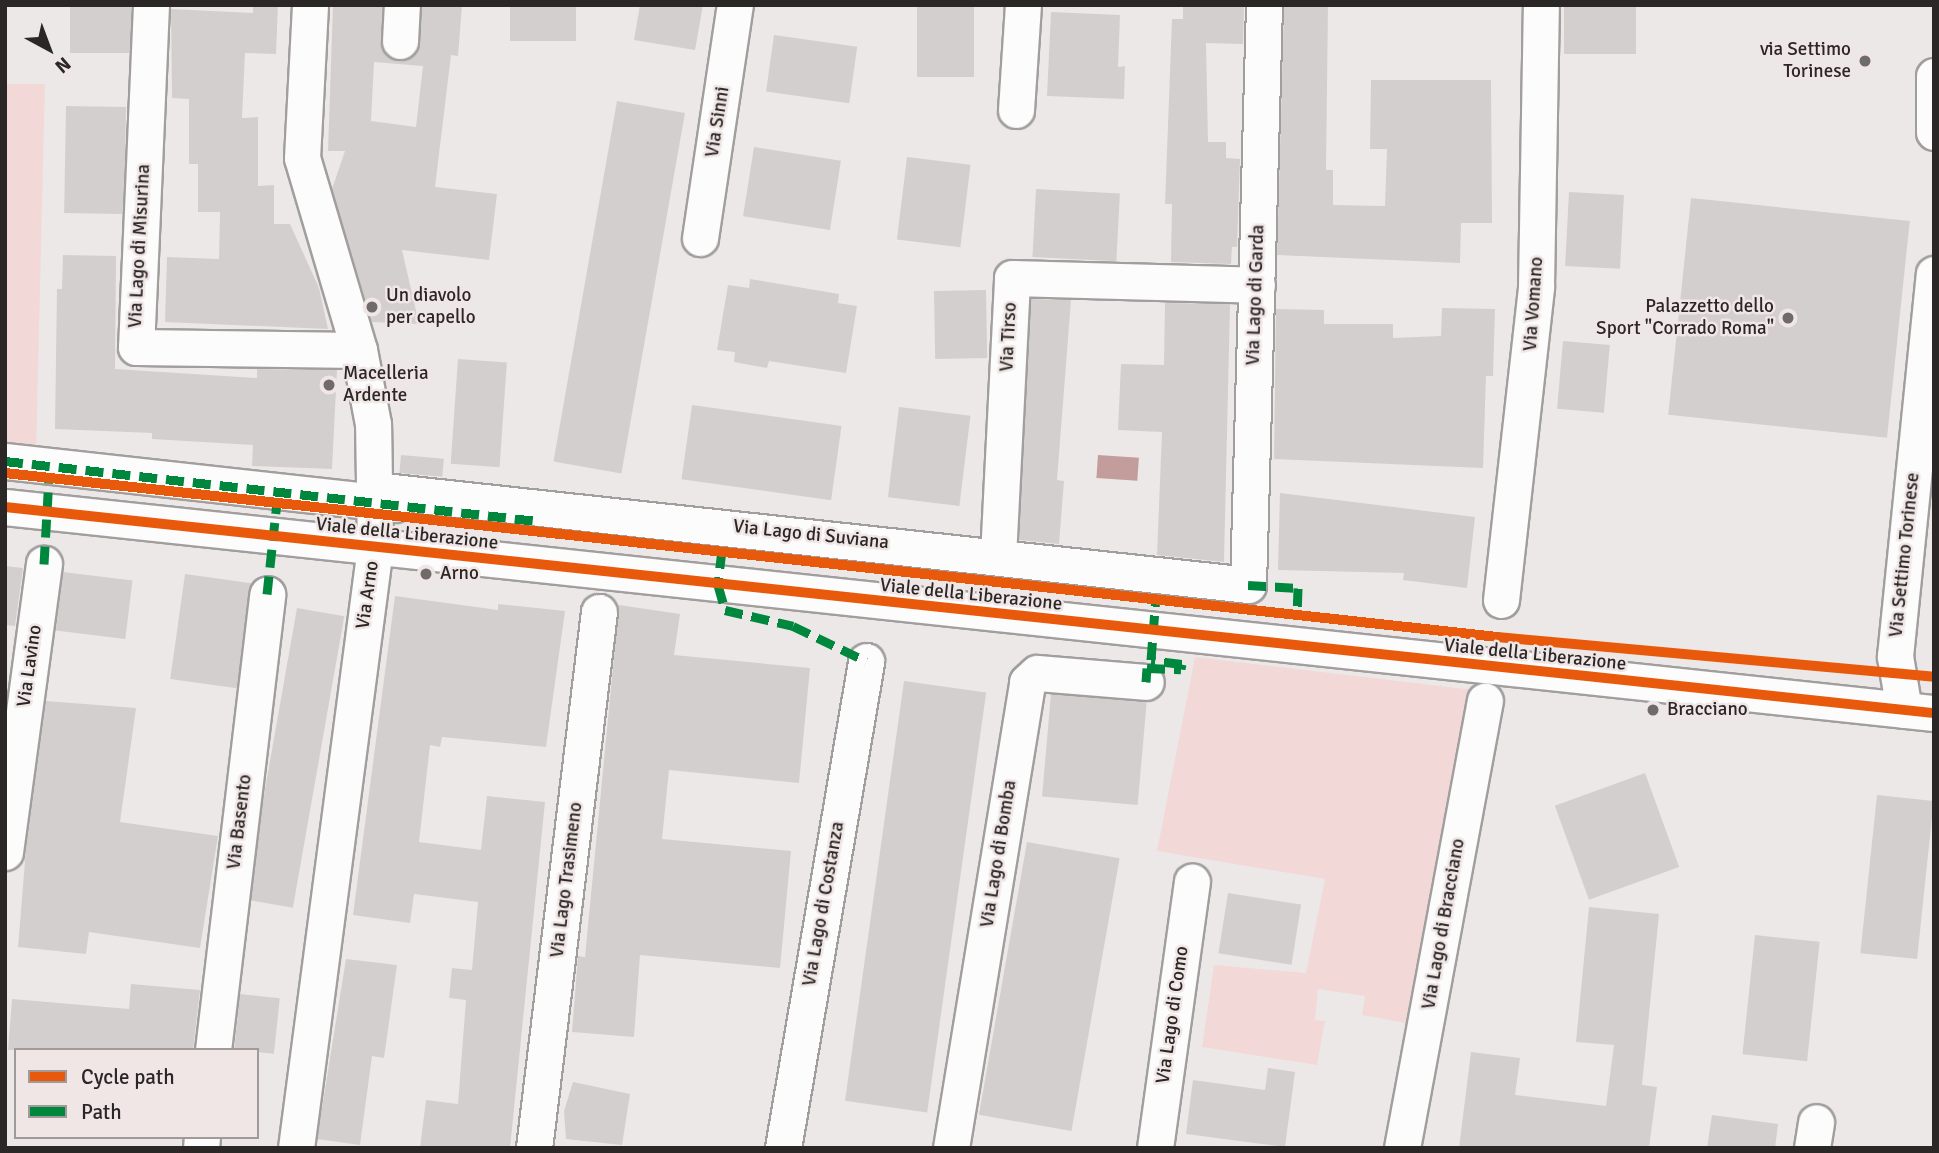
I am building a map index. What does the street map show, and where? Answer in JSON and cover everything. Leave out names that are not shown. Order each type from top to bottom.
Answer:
[{"type":"street","name":"Via Lago di Misurina","points":[[151,5],[136,347],[359,350]]},
{"type":"street","name":"Via Arno","points":[[296,1148],[374,547],[373,424],[359,350],[302,158],[310,5]]},
{"type":"street","points":[[400,41],[402,5]]},
{"type":"street","name":"Via Sinni","points":[[700,238],[735,5]]},
{"type":"street","points":[[1016,110],[1023,5]]},
{"type":"street","name":"Via Lago di Garda","points":[[1248,585],[1264,5]]},
{"type":"street","name":"Via Vomano","points":[[1501,600],[1536,286],[1541,5]]},
{"type":"street","points":[[1934,76],[1934,132]]},
{"type":"street","name":"Via Settimo Torinese","points":[[1919,712],[1895,656],[1934,274]]},
{"type":"street","name":"Via Tirso","points":[[998,556],[1012,278],[1257,285]]},
{"type":"street","name":"Viale della Liberazione","points":[[5,461],[374,496],[607,529]]},
{"type":"street","name":"Via Lago di Suviana","points":[[374,496],[998,556],[1248,585]]},
{"type":"street","name":"Viale della Liberazione","points":[[5,508],[1919,712]]},
{"type":"street","name":"Via Lavino","points":[[5,852],[44,564]]},
{"type":"street","name":"Via Basento","points":[[213,1048],[267,594]]},
{"type":"street","name":"Via Lago Trasimeno","points":[[534,1148],[599,612]]},
{"type":"street","name":"Via Lago di Costanza","points":[[783,1148],[866,661]]},
{"type":"street","name":"Via Lago di Bomba","points":[[951,1148],[1027,682],[1037,673],[1146,682]]},
{"type":"street","name":"Via Lago di Bracciano","points":[[1402,1148],[1485,701]]},
{"type":"street","name":"Via Lago di Como","points":[[1155,1148],[1192,882]]},
{"type":"shaded area","points":[[5,84],[45,84],[36,456],[5,452]]},
{"type":"shaded area","points":[[1098,455],[1139,458],[1137,481],[1096,478]]},
{"type":"shaded area","points":[[1195,657],[1474,690],[1416,1025],[1362,1015],[1365,996],[1318,989],[1315,1020],[1325,1021],[1317,1065],[1202,1047],[1214,965],[1306,973],[1325,879],[1157,851]]},
{"type":"building","points":[[70,5],[131,5],[131,53],[70,53]]},
{"type":"building","points":[[253,5],[278,5],[276,54],[245,53],[242,118],[258,117],[258,186],[274,185],[274,224],[290,224],[319,288],[328,329],[165,322],[167,257],[219,259],[220,212],[198,212],[198,164],[189,164],[189,99],[172,98],[171,9],[253,13]]},
{"type":"building","points":[[333,5],[382,5],[382,49],[400,61],[417,51],[422,5],[462,5],[458,56],[451,55],[435,187],[497,194],[489,260],[402,250],[419,324],[372,322],[332,189],[345,151],[328,151]],"holes":[[[374,62],[423,66],[416,127],[371,121]]]},
{"type":"building","points":[[510,5],[576,5],[576,41],[510,41]]},
{"type":"building","points":[[640,5],[703,5],[695,50],[634,40]]},
{"type":"building","points":[[917,5],[974,5],[974,77],[917,77]]},
{"type":"building","points":[[1183,5],[1244,5],[1243,44],[1206,43],[1208,142],[1226,142],[1226,158],[1240,159],[1237,247],[1232,247],[1231,264],[1171,262],[1172,204],[1165,204],[1172,19],[1183,19]]},
{"type":"building","points":[[1284,5],[1328,5],[1326,170],[1333,170],[1333,205],[1385,206],[1387,149],[1370,149],[1371,80],[1491,80],[1492,223],[1461,223],[1460,263],[1277,255]]},
{"type":"building","points":[[1564,5],[1636,5],[1636,54],[1564,54]]},
{"type":"building","points":[[1051,12],[1120,15],[1118,67],[1125,66],[1124,99],[1047,96]]},
{"type":"building","points":[[774,35],[857,47],[849,103],[766,91]]},
{"type":"building","points":[[617,101],[685,113],[621,473],[553,461]]},
{"type":"building","points":[[66,106],[126,107],[124,214],[64,213]]},
{"type":"building","points":[[754,147],[841,161],[830,230],[743,216]]},
{"type":"building","points":[[907,157],[971,165],[960,247],[897,239]]},
{"type":"building","points":[[1036,189],[1120,193],[1116,261],[1032,257]]},
{"type":"building","points":[[1569,192],[1624,195],[1620,269],[1565,266]]},
{"type":"building","name":"Palazzetto dello Sport \"Corrado Roma\"","points":[[1691,198],[1910,221],[1887,438],[1668,415]]},
{"type":"building","points":[[63,255],[116,256],[115,369],[257,378],[257,369],[337,370],[332,469],[252,466],[253,445],[152,439],[152,433],[55,429],[57,289],[62,289]]},
{"type":"building","points":[[750,279],[839,294],[838,303],[857,306],[846,373],[769,361],[767,368],[734,362],[735,352],[717,350],[728,285],[749,288]]},
{"type":"building","points":[[986,290],[987,358],[935,359],[934,291]]},
{"type":"building","points":[[1031,299],[1071,300],[1057,480],[1064,481],[1059,544],[1019,540]]},
{"type":"building","points":[[1165,303],[1230,304],[1224,562],[1157,555],[1162,432],[1118,430],[1121,364],[1164,365]]},
{"type":"building","points":[[1442,308],[1495,309],[1493,376],[1486,376],[1483,468],[1274,459],[1276,309],[1324,310],[1324,324],[1393,324],[1393,338],[1441,336]]},
{"type":"building","points":[[1563,341],[1610,345],[1604,413],[1557,409]]},
{"type":"building","points":[[458,359],[507,362],[500,467],[451,464]]},
{"type":"building","points":[[692,405],[842,426],[831,500],[682,479]]},
{"type":"building","points":[[899,407],[970,416],[959,506],[888,497]]},
{"type":"building","points":[[401,455],[444,459],[442,477],[399,473]]},
{"type":"building","points":[[1280,493],[1475,517],[1467,588],[1403,580],[1404,573],[1278,570]]},
{"type":"building","points":[[5,566],[23,568],[15,626],[5,625]]},
{"type":"building","points":[[63,572],[132,581],[125,639],[56,631]]},
{"type":"building","points":[[185,574],[251,583],[237,688],[170,679]]},
{"type":"building","points":[[395,596],[498,610],[498,604],[565,611],[546,747],[442,737],[440,747],[430,745],[419,842],[481,850],[487,796],[545,802],[510,1148],[420,1148],[426,1100],[458,1104],[466,1000],[449,998],[452,968],[472,970],[478,902],[414,894],[410,923],[353,915]]},
{"type":"building","points":[[619,605],[680,614],[674,655],[810,668],[799,783],[669,770],[662,839],[791,851],[780,968],[640,955],[634,1037],[572,1032],[578,956],[585,957]]},
{"type":"building","points":[[297,608],[344,616],[293,908],[246,900]]},
{"type":"building","points":[[904,681],[986,693],[927,1112],[845,1101]]},
{"type":"building","points":[[1051,694],[1147,702],[1138,805],[1042,797]]},
{"type":"building","points":[[46,701],[136,708],[120,822],[218,836],[200,948],[89,932],[86,954],[18,947],[26,849]]},
{"type":"building","points":[[1645,773],[1679,867],[1589,900],[1555,806]]},
{"type":"building","points":[[1877,795],[1934,801],[1917,959],[1860,953]]},
{"type":"building","points":[[1027,842],[1120,858],[1071,1131],[979,1115]]},
{"type":"building","points":[[1228,893],[1301,905],[1292,965],[1218,953]]},
{"type":"building","points":[[1589,907],[1659,914],[1642,1085],[1657,1087],[1649,1148],[1459,1148],[1471,1052],[1520,1058],[1515,1095],[1606,1106],[1614,1045],[1576,1042]]},
{"type":"building","points":[[1755,935],[1820,942],[1807,1061],[1742,1054]]},
{"type":"building","points":[[346,959],[397,965],[384,1058],[372,1056],[360,1145],[317,1139]]},
{"type":"building","points":[[131,984],[200,990],[193,1048],[8,1050],[12,999],[129,1009]]},
{"type":"building","points":[[240,994],[280,998],[274,1054],[259,1052],[259,1048],[234,1048]]},
{"type":"building","points":[[1268,1068],[1295,1072],[1285,1147],[1186,1134],[1193,1080],[1265,1090]]},
{"type":"building","points":[[573,1082],[630,1094],[622,1145],[566,1139],[564,1111]]},
{"type":"building","points":[[1712,1115],[1778,1124],[1775,1148],[1707,1148]]},
{"type":"marked path","points":[[5,461],[537,521]]},
{"type":"marked path","points":[[44,564],[49,478]]},
{"type":"marked path","points":[[267,594],[277,502]]},
{"type":"marked path","points":[[722,550],[718,585],[725,610],[793,626],[866,661]]},
{"type":"marked path","points":[[1248,585],[1298,588],[1297,613]]},
{"type":"marked path","points":[[1146,682],[1147,668],[1181,669],[1182,664],[1151,660],[1156,597]]},
{"type":"cycle path","points":[[5,473],[1497,637],[1934,677]]},
{"type":"cycle path","points":[[5,507],[1934,713]]},
{"type":"place","name":"via Settimo Torinese","points":[[1865,61]]},
{"type":"place","name":"Un diavolo per capello","points":[[372,307]]},
{"type":"place","name":"Palazzetto dello Sport \"Corrado Roma\"","points":[[1788,318]]},
{"type":"place","name":"Macelleria Ardente","points":[[329,385]]},
{"type":"place","name":"Arno","points":[[426,574]]},
{"type":"place","name":"Bracciano","points":[[1653,710]]}]
